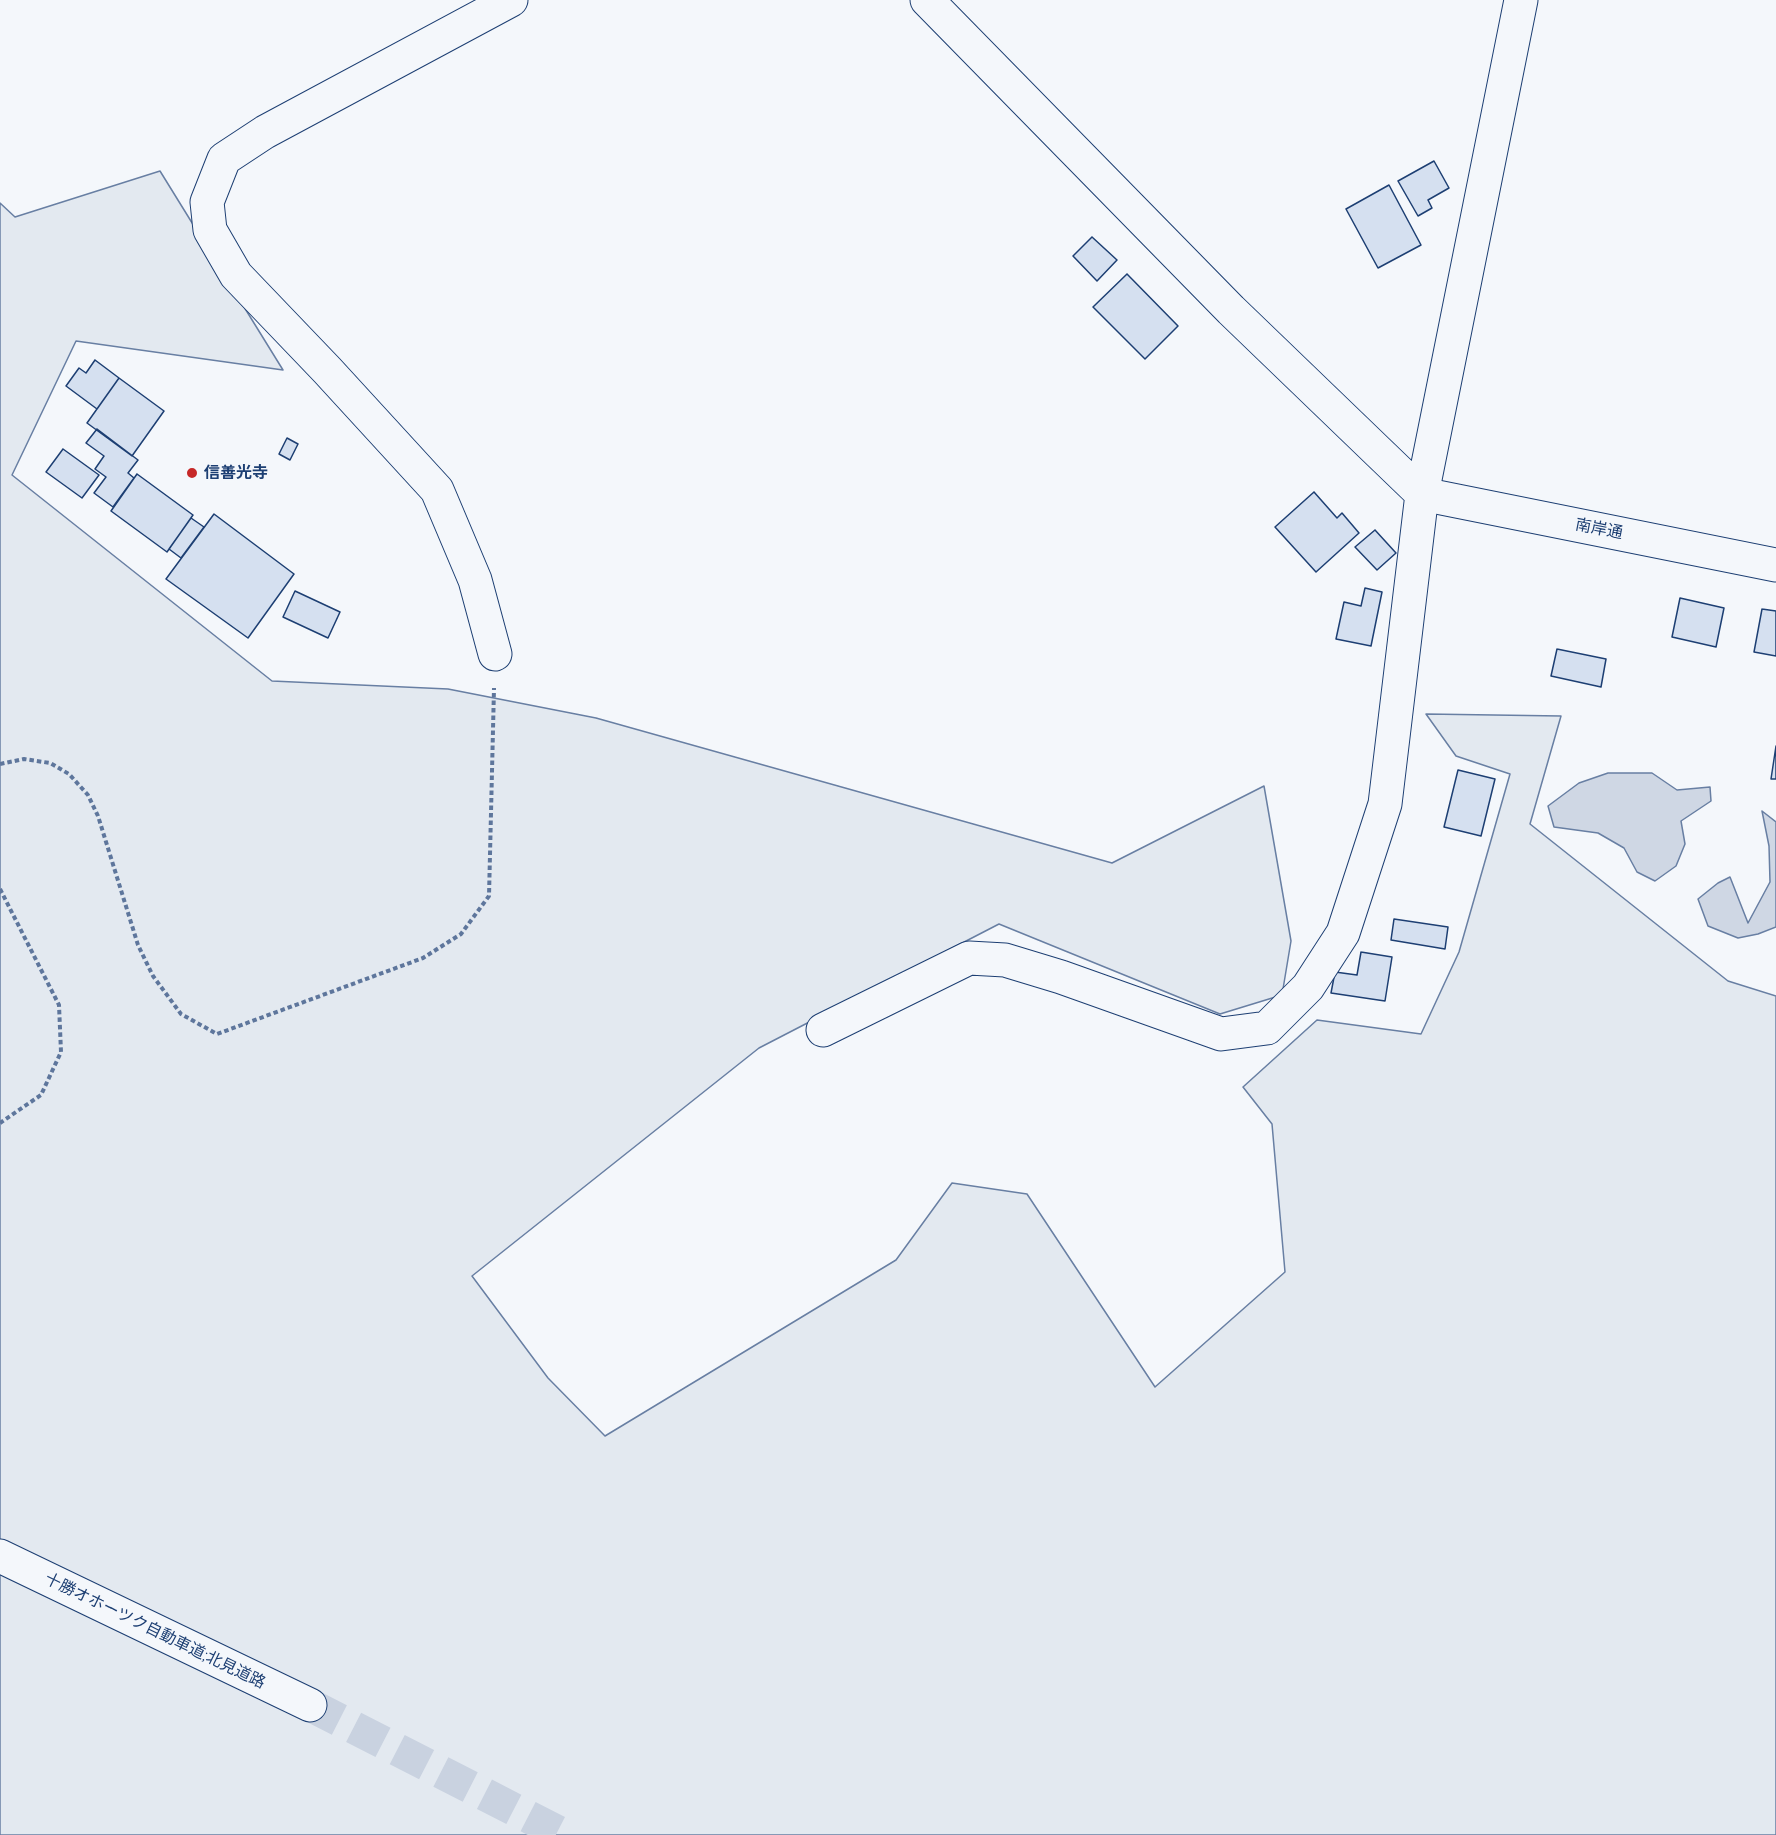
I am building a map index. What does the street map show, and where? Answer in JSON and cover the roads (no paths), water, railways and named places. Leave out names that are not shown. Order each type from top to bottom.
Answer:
[{"type":"main road","points":[[495,654],[475,580],[437,490],[236,275],[210,230],[207,202],[224,159],[257,137],[511,0]]},
{"type":"main road","points":[[927,0],[1231,310],[1422,494]]},
{"type":"main road","points":[[823,1030],[969,958],[1005,960],[1016,963],[1221,1034],[1267,1028],[1308,987],[1343,933],[1385,804],[1422,494],[1521,0]]},
{"type":"main road","name":"南岸通","points":[[1422,494],[1776,565]]},
{"type":"main road","name":"十勝オホーツク自動車道;北見道路","points":[[0,1556],[310,1705]]},
{"type":"tunnel","points":[[310,1705],[564,1835]]},
{"type":"place","name":"信善光寺","points":[[192,473]]}]
